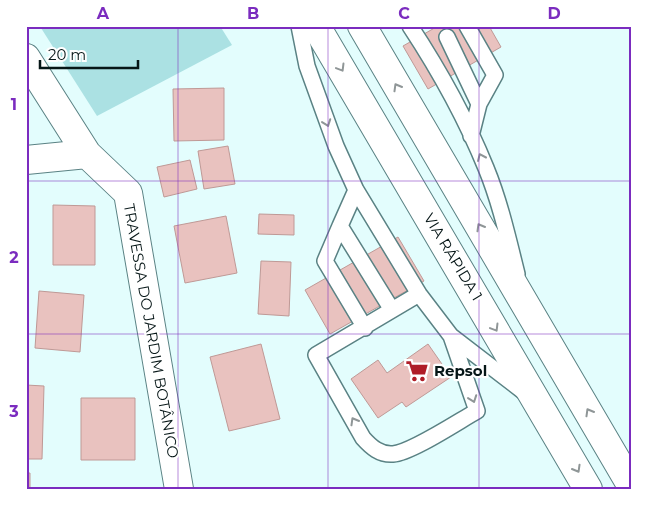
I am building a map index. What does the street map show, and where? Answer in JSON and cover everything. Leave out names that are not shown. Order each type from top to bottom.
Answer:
[{"type":"main road","name":"VIA RÁPIDA 1","points":[[316,26],[540,404],[588,489]]},
{"type":"main road","points":[[362,26],[631,485]]},
{"type":"main road","name":"TRAVESSA DO JARDIM BOTÂNICO","points":[[26,58],[87,154],[128,193],[179,489]]},
{"type":"main road","points":[[26,160],[87,154]]},
{"type":"lane","points":[[299,26],[307,66],[336,146],[356,190],[419,294],[450,336],[540,404]]},
{"type":"lane","points":[[410,26],[425,48],[471,136],[498,204],[526,304]]},
{"type":"lane","points":[[425,48],[466,26],[495,75],[479,104],[471,136]]},
{"type":"lane","points":[[447,36],[479,104]]},
{"type":"lane","points":[[356,190],[325,261],[365,328]]},
{"type":"lane","points":[[340,226],[392,310]]},
{"type":"lane","points":[[419,294],[316,356],[363,438],[372,447],[384,453],[403,452],[477,411],[450,336]]},
{"type":"shaded area","points":[[44,26],[220,26],[232,45],[97,116],[41,28]]},
{"type":"building","points":[[438,26],[489,26],[501,47],[428,89],[403,46]]},
{"type":"building","points":[[224,88],[224,140],[174,141],[173,89]]},
{"type":"building","points":[[228,146],[235,184],[204,189],[198,151]]},
{"type":"building","points":[[190,160],[197,189],[164,197],[157,167]]},
{"type":"building","points":[[53,205],[95,206],[95,265],[53,265]]},
{"type":"building","points":[[259,214],[294,215],[294,235],[258,234]]},
{"type":"building","points":[[226,216],[237,273],[185,283],[174,226]]},
{"type":"building","points":[[398,237],[424,281],[330,334],[305,290]]},
{"type":"building","points":[[261,261],[291,262],[289,316],[258,314]]},
{"type":"building","points":[[39,291],[84,295],[80,352],[35,348]]},
{"type":"building","points":[[261,344],[280,419],[229,431],[210,357]]},
{"type":"building","points":[[428,344],[451,377],[406,407],[402,402],[378,418],[351,379],[378,360],[387,373]]},
{"type":"building","points":[[26,385],[44,386],[42,459],[26,459]]},
{"type":"building","points":[[81,398],[135,398],[135,460],[81,460]]},
{"type":"building","points":[[26,473],[30,473],[30,489],[26,489]]},
{"type":"place","name":"Repsol","points":[[417,371]]}]
